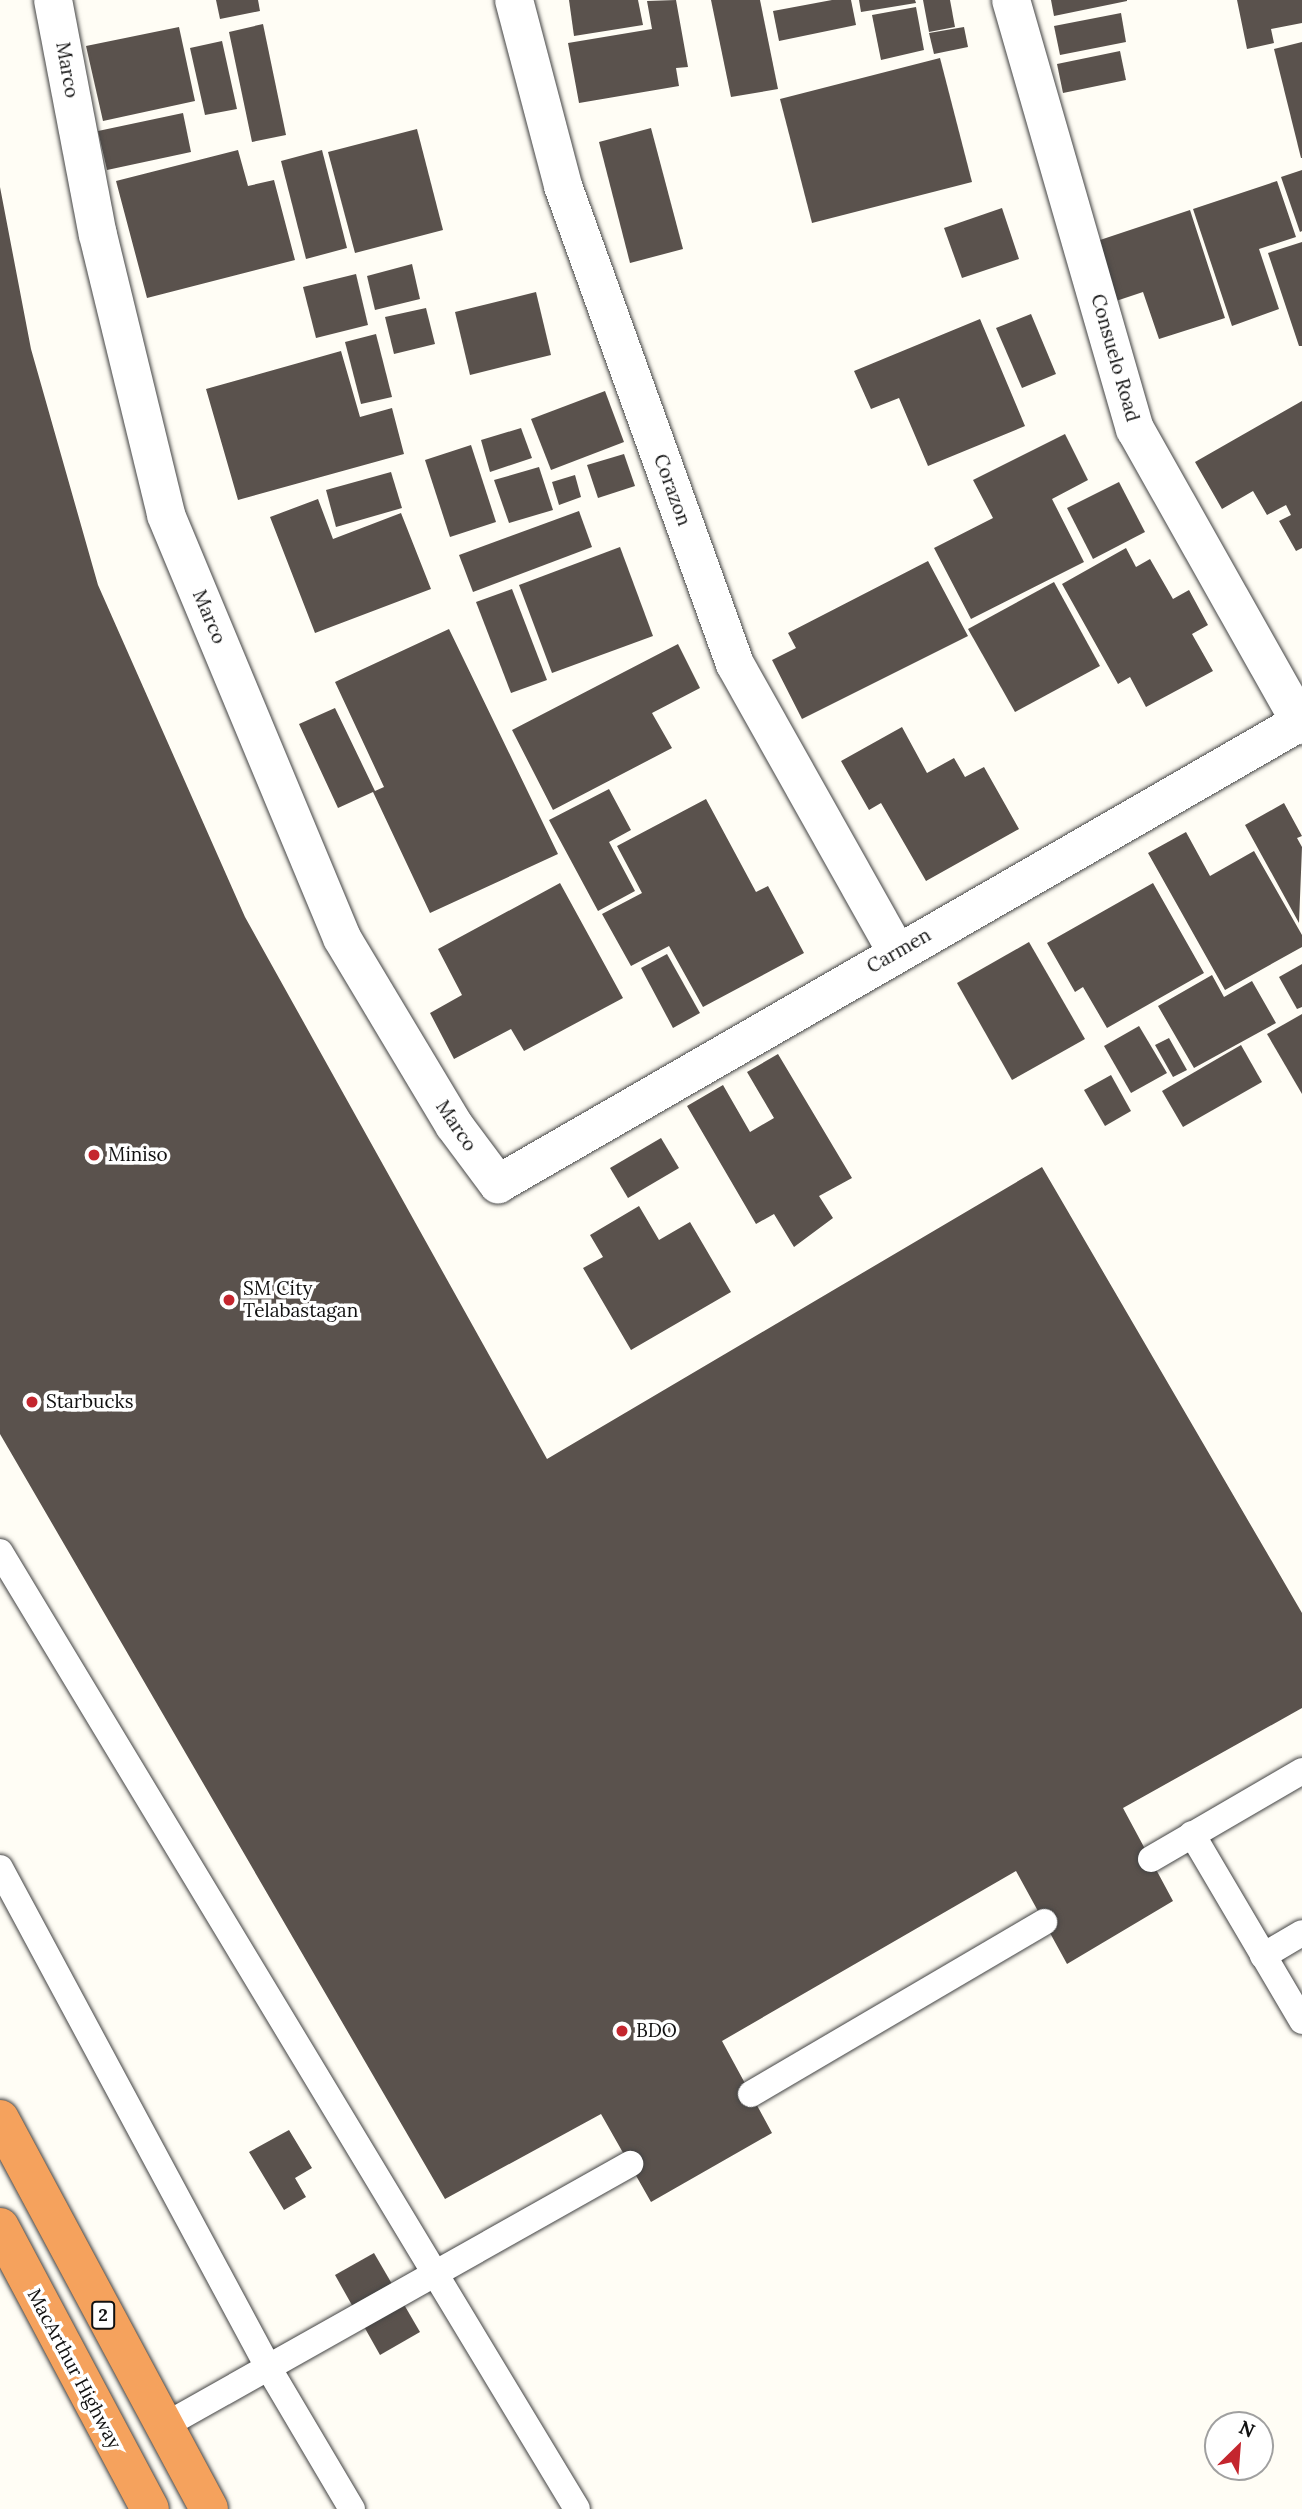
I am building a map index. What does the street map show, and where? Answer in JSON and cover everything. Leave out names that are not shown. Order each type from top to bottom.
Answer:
[{"type":"highway","name":"2","points":[[0,2119],[209,2509]]},
{"type":"highway","name":"MacArthur Highway","points":[[0,2227],[55,2335],[150,2509]]},
{"type":"highway","points":[[55,2335],[125,2509]]},
{"type":"street","name":"Marco","points":[[53,0],[97,235],[166,515],[342,938],[454,1125],[498,1184]]},
{"type":"street","name":"Corazon","points":[[514,0],[563,186],[735,664],[897,953]]},
{"type":"street","name":"Consuelo Road","points":[[1011,0],[1135,429],[1301,723]]},
{"type":"street","name":"Carmen","points":[[498,1184],[1301,723]]},
{"type":"lane","points":[[0,1552],[577,2509]]},
{"type":"lane","points":[[1151,1859],[1302,1771]]},
{"type":"lane","points":[[1192,1834],[1302,2021]]},
{"type":"lane","points":[[0,1868],[8,1904],[268,2367],[352,2509]]},
{"type":"lane","points":[[751,2094],[1044,1922]]},
{"type":"lane","points":[[1264,1956],[1302,1933]]},
{"type":"lane","points":[[164,2426],[437,2275],[630,2164]]},
{"type":"building","points":[[216,0],[258,0],[260,11],[220,19]]},
{"type":"building","points":[[569,0],[638,0],[643,25],[574,36]]},
{"type":"building","points":[[676,0],[688,67],[676,68],[679,86],[579,103],[568,43],[652,29],[647,1]]},
{"type":"building","points":[[711,0],[760,0],[778,89],[731,97]]},
{"type":"building","points":[[832,0],[851,0],[856,25],[779,41],[773,11]]},
{"type":"building","points":[[859,0],[915,0],[916,3],[861,12]]},
{"type":"building","points":[[923,0],[950,0],[955,27],[929,32]]},
{"type":"building","points":[[1051,0],[1127,0],[1127,1],[1054,16]]},
{"type":"building","points":[[1237,0],[1302,0],[1302,23],[1271,29],[1274,43],[1247,49]]},
{"type":"building","points":[[916,7],[924,50],[881,60],[872,15]]},
{"type":"building","points":[[1121,13],[1126,42],[1060,55],[1054,26]]},
{"type":"building","points":[[263,24],[286,135],[252,142],[229,32]]},
{"type":"building","points":[[179,27],[195,101],[103,121],[86,46]]},
{"type":"building","points":[[964,27],[968,47],[934,54],[929,33]]},
{"type":"building","points":[[222,41],[237,109],[205,115],[190,48]]},
{"type":"building","points":[[1302,42],[1302,158],[1301,158],[1274,49]]},
{"type":"building","points":[[1120,51],[1126,80],[1063,93],[1057,64]]},
{"type":"building","points":[[940,58],[972,182],[812,223],[780,99]]},
{"type":"building","points":[[183,113],[191,152],[107,170],[98,131]]},
{"type":"building","points":[[651,128],[683,249],[630,263],[599,142]]},
{"type":"building","points":[[417,129],[443,230],[355,253],[328,152]]},
{"type":"building","points":[[238,150],[248,186],[274,180],[295,260],[147,298],[116,181]]},
{"type":"building","points":[[322,150],[347,248],[306,259],[281,161]]},
{"type":"building","points":[[1302,170],[1302,231],[1300,232],[1281,177]]},
{"type":"building","points":[[1277,181],[1296,237],[1259,249],[1279,309],[1232,326],[1193,209]]},
{"type":"building","name":"SM City Telabastagan","points":[[0,187],[31,349],[98,585],[245,917],[547,1459],[1042,1167],[1302,1613],[1302,1708],[1123,1808],[1173,1901],[1067,1964],[1016,1871],[722,2041],[772,2133],[651,2202],[601,2114],[445,2199],[0,1434]]},
{"type":"building","points":[[1002,208],[1019,259],[962,278],[944,228]]},
{"type":"building","points":[[1190,210],[1225,318],[1159,339],[1143,292],[1113,302],[1094,242]]},
{"type":"building","points":[[1302,242],[1302,346],[1299,346],[1268,253]]},
{"type":"building","points":[[412,264],[420,299],[375,310],[367,276]]},
{"type":"building","points":[[356,274],[368,325],[316,338],[303,287]]},
{"type":"building","points":[[536,292],[551,355],[470,375],[455,312]]},
{"type":"building","points":[[426,308],[435,344],[394,354],[385,317]]},
{"type":"building","points":[[1031,314],[1056,374],[1022,388],[996,328]]},
{"type":"building","points":[[980,319],[1025,426],[928,466],[899,398],[871,409],[854,371]]},
{"type":"building","points":[[376,334],[392,397],[361,404],[345,342]]},
{"type":"building","points":[[341,351],[360,417],[392,408],[404,454],[238,500],[206,389]]},
{"type":"building","points":[[605,391],[624,442],[551,470],[531,419]]},
{"type":"building","points":[[1302,401],[1302,548],[1296,551],[1279,521],[1291,515],[1286,505],[1267,515],[1253,491],[1222,509],[1195,462]]},
{"type":"building","points":[[521,428],[532,458],[490,472],[481,440]]},
{"type":"building","points":[[1065,434],[1088,480],[1052,499],[1084,562],[971,619],[934,548],[993,518],[973,480]]},
{"type":"building","points":[[471,445],[496,522],[450,537],[425,460]]},
{"type":"building","points":[[624,454],[635,486],[598,498],[587,465]]},
{"type":"building","points":[[539,467],[553,510],[509,523],[494,480]]},
{"type":"building","points":[[391,472],[402,508],[336,527],[326,490]]},
{"type":"building","points":[[575,475],[581,497],[559,505],[552,482]]},
{"type":"building","points":[[1119,482],[1145,532],[1093,559],[1067,508]]},
{"type":"building","points":[[318,499],[333,539],[401,513],[431,589],[315,633],[270,517]]},
{"type":"building","points":[[579,511],[592,547],[473,592],[459,555]]},
{"type":"building","points":[[620,547],[653,636],[552,673],[519,585]]},
{"type":"building","points":[[1126,548],[1136,567],[1150,559],[1173,599],[1189,590],[1208,625],[1192,634],[1213,671],[1146,707],[1130,677],[1118,684],[1062,584]]},
{"type":"building","points":[[928,561],[968,636],[802,719],[772,660],[796,648],[788,633]]},
{"type":"building","points":[[1054,582],[1100,666],[1015,712],[968,629]]},
{"type":"building","points":[[512,589],[547,680],[511,693],[476,602]]},
{"type":"building","points":[[449,629],[558,854],[430,913],[373,792],[338,808],[299,724],[335,708],[375,791],[384,787],[335,682]]},
{"type":"building","points":[[678,644],[700,688],[652,713],[672,748],[553,810],[512,730]]},
{"type":"building","points":[[902,727],[927,773],[954,758],[965,777],[984,767],[1019,829],[926,881],[881,803],[869,810],[841,761]]},
{"type":"building","points":[[609,789],[631,830],[609,842],[635,891],[598,911],[549,820]]},
{"type":"building","points":[[706,799],[756,892],[768,886],[804,953],[703,1007],[669,946],[631,966],[602,914],[642,893],[617,846]]},
{"type":"building","points":[[1284,803],[1302,836],[1297,838],[1302,847],[1299,923],[1245,825]]},
{"type":"building","points":[[1186,832],[1210,876],[1254,851],[1302,935],[1302,947],[1225,990],[1148,853]]},
{"type":"building","points":[[560,883],[623,998],[524,1051],[511,1029],[454,1059],[430,1013],[462,995],[438,949]]},
{"type":"building","points":[[1153,883],[1204,973],[1107,1028],[1083,987],[1075,992],[1047,943]]},
{"type":"building","points":[[1029,942],[1085,1039],[1012,1080],[957,983]]},
{"type":"building","points":[[667,954],[700,1013],[673,1028],[641,968]]},
{"type":"building","points":[[1302,964],[1302,1007],[1297,1009],[1279,977]]},
{"type":"building","points":[[1212,975],[1224,997],[1252,981],[1276,1023],[1194,1068],[1158,1006]]},
{"type":"building","points":[[1302,1014],[1302,1094],[1267,1034]]},
{"type":"building","points":[[1139,1026],[1167,1073],[1131,1093],[1104,1046]]},
{"type":"building","points":[[1169,1038],[1187,1070],[1173,1077],[1155,1045]]},
{"type":"building","points":[[1241,1045],[1262,1082],[1183,1127],[1162,1091]]},
{"type":"building","points":[[778,1054],[852,1178],[819,1196],[833,1218],[794,1247],[774,1214],[756,1224],[687,1106],[723,1085],[750,1132],[774,1118],[747,1072]]},
{"type":"building","points":[[1111,1075],[1131,1111],[1105,1126],[1084,1090]]},
{"type":"building","points":[[661,1138],[679,1168],[628,1198],[610,1168]]},
{"type":"building","points":[[639,1206],[659,1240],[690,1222],[731,1292],[631,1350],[583,1268],[603,1257],[590,1235]]},
{"type":"building","points":[[289,2130],[312,2168],[295,2178],[306,2197],[284,2210],[249,2152]]},
{"type":"building","points":[[374,2253],[420,2332],[380,2355],[335,2275]]},
{"type":"place","name":"Miniso","points":[[94,1155]]},
{"type":"place","name":"SM City Telabastagan","points":[[229,1300]]},
{"type":"place","name":"Starbucks","points":[[32,1402]]},
{"type":"place","name":"BDO","points":[[622,2031]]}]
